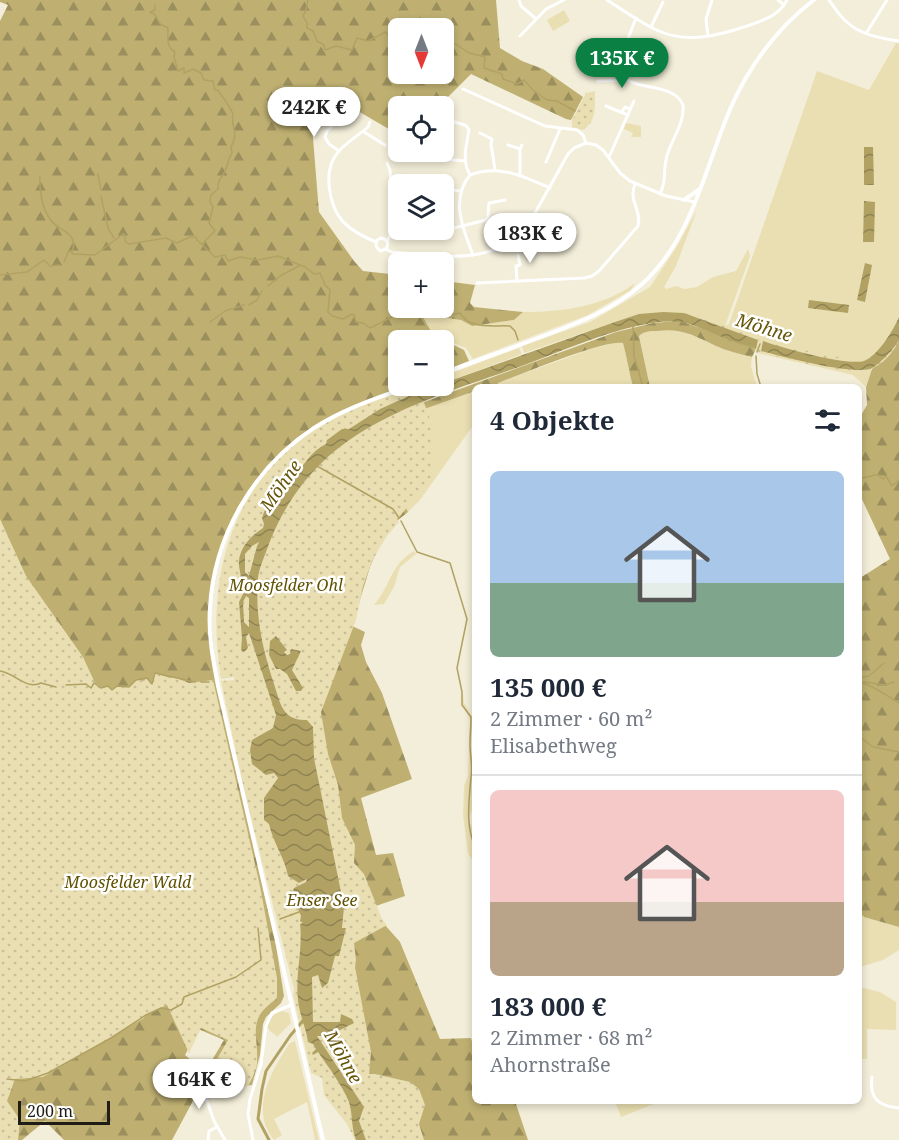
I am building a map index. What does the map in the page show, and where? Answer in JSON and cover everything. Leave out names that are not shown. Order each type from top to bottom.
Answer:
[{"type":"main road","points":[[454,369],[575,324],[623,299],[642,284],[663,261],[681,231],[695,202],[742,84],[772,41],[814,0]]},
{"type":"main road","points":[[684,200],[700,188]]},
{"type":"main road","points":[[323,1140],[215,670],[210,624],[214,576],[224,539],[243,501],[256,482],[282,453],[326,421],[388,394]]},
{"type":"street","points":[[519,0],[521,6],[536,18]]},
{"type":"street","points":[[520,36],[546,9],[564,0]]},
{"type":"street","points":[[607,0],[651,27],[677,36],[708,36],[769,18],[778,13],[787,0]]},
{"type":"street","points":[[708,36],[706,19],[712,0]]},
{"type":"street","points":[[778,0],[784,5]]},
{"type":"street","points":[[829,0],[847,22],[867,32],[899,41]]},
{"type":"street","points":[[867,32],[887,0]]},
{"type":"street","points":[[651,27],[663,2]]},
{"type":"street","points":[[626,80],[620,72],[619,62],[636,18]]},
{"type":"street","points":[[598,81],[626,80],[676,95],[683,105],[682,117],[666,160],[666,179],[660,194]]},
{"type":"street","points":[[463,89],[545,126],[580,132],[586,143]]},
{"type":"street","points":[[609,157],[634,101]]},
{"type":"street","points":[[606,106],[628,115]]},
{"type":"street","points":[[622,112],[625,107],[630,110]]},
{"type":"street","points":[[339,151],[327,142],[325,137],[327,131],[340,118]]},
{"type":"street","points":[[454,122],[465,125],[469,129],[464,151],[470,175]]},
{"type":"street","points":[[370,123],[339,151],[329,170],[330,192],[338,217],[348,226],[376,242],[379,250],[438,256],[473,256],[497,248],[523,231],[570,151],[586,143],[600,147],[620,173],[635,184],[660,194],[695,202]]},
{"type":"street","points":[[546,162],[560,129]]},
{"type":"street","points":[[363,131],[385,145]]},
{"type":"street","points":[[480,133],[492,139],[495,170]]},
{"type":"street","points":[[508,145],[521,147],[520,174]]},
{"type":"street","points":[[454,160],[465,161]]},
{"type":"street","points":[[386,249],[390,236],[391,219],[390,170],[387,163]]},
{"type":"street","points":[[473,256],[463,225],[459,202],[460,191],[470,175],[495,170],[520,174],[550,188]]},
{"type":"street","points":[[477,283],[585,278],[595,274],[638,226],[639,217],[632,196],[635,184]]},
{"type":"street","points":[[454,190],[460,191]]},
{"type":"street","points":[[454,228],[488,219],[489,203],[505,200]]},
{"type":"street","points":[[376,242],[381,238],[387,241]]},
{"type":"street","points":[[516,281],[516,266],[520,265],[518,255]]},
{"type":"street","points":[[254,1140],[248,1114],[250,1099],[261,1064],[266,1026],[272,1013],[291,1005]]},
{"type":"street","points":[[872,1077],[873,1091],[879,1103],[886,1107],[899,1108]]},
{"type":"street","points":[[201,1084],[217,1127],[225,1140]]},
{"type":"street","points":[[208,1140],[209,1131],[217,1127]]},
{"type":"green space","points":[[0,0],[496,0],[500,48],[522,61],[543,69],[583,97],[571,120],[566,119],[471,74],[449,96],[388,96],[388,129],[346,104],[312,126],[319,212],[363,271],[388,274],[388,318],[424,318],[430,330],[388,330],[388,395],[326,421],[282,453],[243,501],[218,558],[210,610],[215,670],[271,914],[284,996],[281,1003],[266,1017],[263,1024],[260,1055],[252,1085],[226,1088],[202,1084],[172,1140],[64,1140],[45,1121],[22,1140],[0,1140],[0,21],[8,5]],"holes":[[[198,1029],[224,1040],[205,1072],[185,1055]]]},
{"type":"green space","points":[[564,10],[570,21],[553,31],[547,20]]},
{"type":"green space","points":[[896,43],[899,44],[899,317],[880,348],[864,361],[829,359],[763,342],[863,370],[872,369],[866,387],[853,375],[758,353],[762,341],[684,313],[612,323],[524,353],[522,346],[590,322],[650,287],[676,248],[697,210],[676,266],[664,287],[666,289],[676,286],[685,289],[697,287],[713,277],[736,271],[748,249],[750,256],[725,326],[729,324],[817,71],[869,90]]},
{"type":"green space","points":[[595,91],[594,113],[590,123],[582,130],[572,127],[572,120],[586,93]]},
{"type":"green space","points":[[626,123],[641,126],[641,137],[631,137],[633,133],[624,129]]},
{"type":"green space","points":[[454,282],[475,285],[470,303],[474,307],[523,312],[514,320],[472,326],[461,320],[447,318],[454,318]]},
{"type":"green space","points":[[635,283],[631,290],[588,315],[473,359],[466,348],[454,343],[454,330],[430,330],[424,318],[461,320],[472,326],[514,320],[523,312],[552,311],[596,303]]},
{"type":"green space","points":[[670,311],[691,313],[768,343],[853,360],[863,359],[873,353],[886,339],[899,318],[899,340],[883,362],[869,369],[858,371],[815,365],[759,352],[755,350],[754,343],[698,320],[642,317],[616,321]]},
{"type":"green space","points":[[678,321],[756,349],[752,357],[681,332],[666,330],[647,332],[639,336],[649,384],[632,384],[623,343],[613,343],[581,352],[498,384],[474,384],[616,332],[653,323]]},
{"type":"green space","points":[[667,329],[688,334],[752,357],[751,366],[756,384],[649,384],[639,335],[643,332]]},
{"type":"green space","points":[[899,340],[899,927],[862,915],[862,577],[890,559],[862,499],[862,414],[867,405],[866,387],[872,369],[886,357]]},
{"type":"green space","points":[[617,342],[623,343],[632,384],[497,384],[497,383]]},
{"type":"green space","points":[[454,345],[464,350],[469,361],[454,367]]},
{"type":"green space","points":[[519,348],[522,354],[454,379],[454,372]]},
{"type":"green space","name":"Moosfelder Ohl","points":[[472,385],[472,392],[402,417],[360,440],[399,510],[406,508],[408,512],[393,524],[378,548],[352,626],[365,632],[361,645],[366,662],[382,693],[412,779],[361,798],[376,855],[393,853],[405,896],[370,908],[400,942],[440,1039],[471,1038],[472,1104],[516,1104],[528,1140],[367,1140],[359,1121],[364,1107],[317,1036],[329,1036],[337,1040],[341,1035],[338,1031],[353,1023],[351,1019],[341,1014],[341,1022],[313,1023],[312,977],[318,975],[322,988],[328,983],[335,956],[339,956],[346,929],[342,928],[344,907],[314,758],[313,727],[307,720],[299,720],[287,715],[279,699],[263,645],[258,618],[258,577],[276,526],[300,486],[332,452],[372,426],[416,405],[441,396],[454,396],[454,391]],"holes":[[[276,636],[286,650],[283,653],[291,654],[291,649],[301,651],[292,670],[303,690],[297,691],[286,673],[276,669],[270,652],[270,641]]]},
{"type":"green space","points":[[472,392],[472,428],[420,500],[408,512],[406,508],[402,417]]},
{"type":"green space","name":"Moosfelder Ohl","points":[[389,396],[422,396],[432,425],[430,436],[434,464],[433,478],[397,519],[399,522],[386,537],[372,561],[363,586],[356,620],[321,712],[328,754],[338,785],[342,818],[355,845],[354,863],[364,874],[382,919],[387,925],[354,943],[355,967],[371,1052],[369,1074],[410,1082],[419,1089],[425,1105],[419,1124],[424,1140],[355,1140],[347,1124],[324,1095],[322,1078],[311,1073],[293,995],[294,989],[243,786],[221,681],[234,680],[234,677],[221,679],[217,638],[217,599],[223,561],[235,525],[252,492],[275,462],[304,437],[340,415]]},
{"type":"green space","name":"Moosfelder Wald","points":[[0,519],[26,576],[83,657],[95,683],[112,690],[118,686],[130,686],[137,679],[144,681],[146,678],[151,684],[155,673],[189,683],[213,680],[260,886],[277,978],[277,997],[260,1014],[257,1021],[257,1064],[248,1086],[226,1089],[204,1087],[205,1080],[228,1040],[201,1028],[189,1053],[167,1005],[145,1015],[144,1018],[43,1077],[15,1079],[7,1101],[20,1120],[18,1140],[0,1140]]},
{"type":"green space","points":[[414,551],[416,554],[400,567],[394,587],[384,604],[374,605],[395,569]]},
{"type":"green space","points":[[463,693],[464,703],[472,716],[470,822],[472,859],[468,854],[463,815],[464,786],[468,776],[470,720],[461,703]]},
{"type":"green space","points":[[862,915],[899,927],[899,950],[883,960],[862,966]]},
{"type":"green space","points":[[862,988],[880,992],[896,1002],[896,1030],[867,1029],[867,1059],[862,1059]]},
{"type":"green space","points":[[282,1011],[289,1013],[291,1023],[277,1037],[269,1030],[268,1024],[273,1016]]},
{"type":"green space","points":[[295,1041],[319,1140],[315,1140],[307,1102],[274,1119],[282,1135],[274,1140],[263,1116],[265,1091],[270,1078],[290,1043]]},
{"type":"green space","points":[[616,1104],[654,1104],[621,1117]]},
{"type":"water","points":[[864,147],[873,147],[874,185],[864,185]]},
{"type":"water","points":[[864,201],[875,202],[874,242],[863,242]]},
{"type":"water","points":[[865,263],[872,265],[865,302],[857,300]]},
{"type":"water","points":[[809,300],[849,305],[848,313],[808,308]]},
{"type":"water","name":"Enser See","points":[[684,313],[758,340],[756,349],[686,323],[644,324],[582,343],[454,390],[454,379],[639,314]]},
{"type":"water","points":[[899,317],[899,340],[886,357],[870,369],[831,367],[761,351],[763,341],[830,359],[864,361],[880,348]]},
{"type":"water","name":"Enser See","points":[[409,396],[438,396],[368,428],[334,452],[309,476],[288,505],[272,536],[258,578],[260,630],[278,696],[287,713],[292,717],[307,720],[313,727],[314,758],[344,907],[342,928],[346,928],[339,956],[335,956],[328,983],[322,988],[318,975],[312,977],[313,1022],[340,1022],[341,1014],[352,1019],[354,1023],[338,1031],[341,1035],[337,1040],[329,1036],[317,1036],[364,1107],[359,1121],[366,1140],[356,1140],[349,1102],[318,1052],[313,1055],[316,1049],[308,1042],[299,1005],[297,982],[301,943],[300,924],[303,923],[300,921],[301,916],[296,900],[302,903],[303,901],[293,891],[307,879],[299,883],[288,876],[269,824],[264,820],[264,798],[278,778],[274,773],[266,775],[252,764],[250,750],[252,740],[273,728],[276,715],[249,633],[246,637],[248,648],[244,652],[241,650],[239,602],[246,588],[240,581],[239,564],[247,542],[263,528],[262,518],[275,492],[289,483],[289,479],[292,481],[311,455],[326,444],[327,440],[342,429],[349,429],[380,409]],"holes":[[[259,542],[249,576],[245,572],[245,554]],[[246,596],[249,598],[249,627],[244,622],[243,602]]]},
{"type":"water","points":[[276,636],[287,650],[284,652],[287,655],[290,654],[291,649],[301,651],[292,670],[303,688],[301,691],[296,691],[287,674],[276,669],[269,655],[270,641]]},
{"type":"waterway","points":[[308,0],[303,16],[307,28],[313,31],[317,41],[324,45],[325,50],[336,46],[352,50],[357,38],[368,41],[386,32],[388,35]]},
{"type":"waterway","points":[[155,5],[155,10],[150,12],[155,15],[160,24],[168,28],[169,45],[175,52],[178,71],[184,68],[184,73],[193,69],[201,73],[204,80],[213,81],[215,90],[218,90],[233,114],[235,137],[231,147],[232,153],[219,181],[218,189],[211,195],[210,202],[213,207],[209,223],[215,231],[202,244]]},
{"type":"waterway","points":[[454,43],[469,53],[485,57],[484,68],[502,74],[503,79],[517,84],[524,80],[547,100],[557,101],[575,111]]},
{"type":"waterway","points":[[98,174],[101,190]]},
{"type":"waterway","points":[[40,176],[43,204],[47,215],[73,240],[72,252]]},
{"type":"waterway","points":[[101,196],[108,228],[114,238]]},
{"type":"waterway","points":[[64,262],[69,250],[73,254],[95,255],[123,234],[125,241],[129,244],[166,238],[177,243],[190,237],[196,237],[215,257],[225,255],[228,261],[240,257],[258,260],[278,256],[305,267],[314,274],[320,273],[330,290],[328,312],[332,316],[343,319],[352,314],[356,322],[363,323],[370,328],[390,318]]},
{"type":"waterway","points":[[0,275],[27,272],[44,260],[50,266],[60,265]]},
{"type":"waterway","points":[[268,286],[280,276],[299,266]]},
{"type":"waterway","points":[[249,305],[257,300],[262,291]]},
{"type":"waterway","points":[[210,322],[225,311],[244,305]]},
{"type":"waterway","points":[[454,314],[460,313],[475,324],[510,326],[515,331],[518,340]]},
{"type":"waterway","points":[[633,326],[634,356],[642,384]]},
{"type":"waterway","name":"Möhne","points":[[757,352],[760,344]]},
{"type":"waterway","points":[[756,356],[760,384]]},
{"type":"waterway","points":[[317,466],[393,509],[399,518]]},
{"type":"waterway","points":[[862,477],[880,475],[883,479],[886,476],[892,486],[899,480]]},
{"type":"waterway","points":[[401,521],[417,552],[450,563],[467,619],[457,668],[462,705],[471,717],[472,769]]},
{"type":"waterway","points":[[862,678],[869,676],[884,663]]},
{"type":"waterway","points":[[0,671],[25,683],[36,685],[41,683],[56,687]]},
{"type":"waterway","points":[[66,685],[86,684],[91,688],[94,683],[101,688],[108,686],[112,690],[117,686],[129,687],[136,680],[147,678],[152,684],[155,673],[195,682]]},
{"type":"waterway","points":[[201,682],[209,682]]},
{"type":"waterway","points":[[863,682],[881,685],[894,682]]},
{"type":"waterway","points":[[862,683],[899,703]]},
{"type":"waterway","points":[[862,739],[873,747],[899,752]]},
{"type":"waterway","points":[[472,769],[469,796],[472,837]]},
{"type":"waterway","points":[[280,919],[299,912]]},
{"type":"waterway","points":[[7,1079],[25,1081],[48,1073],[111,1038],[146,1015],[161,1008],[171,1010],[182,1004],[184,997],[236,977],[261,960],[258,928]]},
{"type":"waterway","points":[[269,1140],[258,1119],[266,1071],[306,1017]]}]
